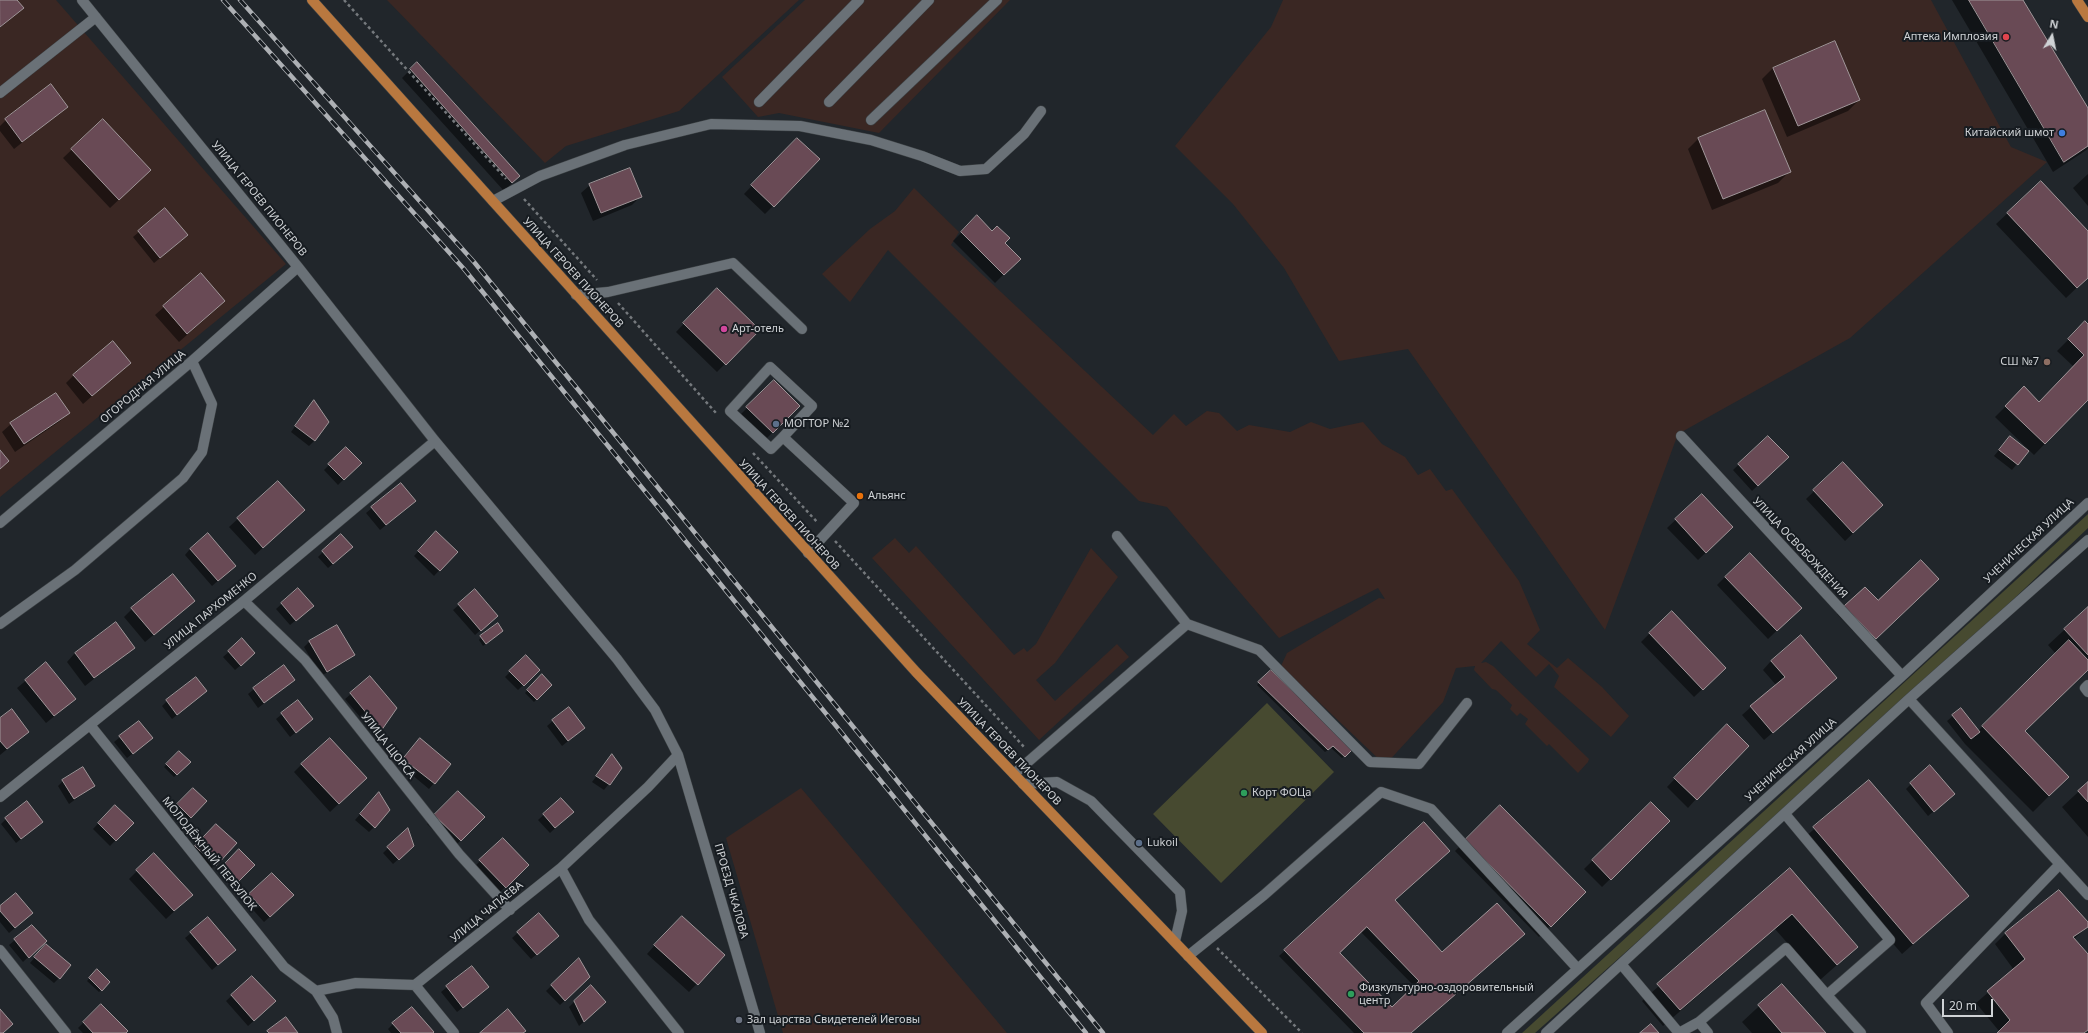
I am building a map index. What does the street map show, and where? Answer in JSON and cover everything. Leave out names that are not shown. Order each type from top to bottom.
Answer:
[{"type":"main road","name":"УЛИЦА ГЕРОЕВ ПИОНЕРОВ","points":[[312,0],[916,672],[1262,1033]]},
{"type":"main road","points":[[2077,0],[2088,17]]},
{"type":"street","name":"УЛИЦА ГЕРОЕВ ПИОНЕРОВ","points":[[82,0],[298,267],[435,441],[617,659],[655,710],[678,755]]},
{"type":"street","points":[[759,102],[859,0]]},
{"type":"street","points":[[829,102],[929,0]]},
{"type":"street","points":[[871,120],[997,0]]},
{"type":"street","points":[[0,93],[96,17]]},
{"type":"street","points":[[493,202],[540,176],[624,145],[711,124],[800,126],[871,140],[922,156],[960,171],[986,170],[1024,134],[1041,111]]},
{"type":"street","points":[[576,295],[608,292],[733,263],[802,329]]},
{"type":"street","name":"ОГОРОДНАЯ УЛИЦА","points":[[0,523],[192,362],[298,267]]},
{"type":"street","points":[[0,624],[75,570],[183,478],[202,452],[212,404],[192,362]]},
{"type":"street","points":[[770,367],[812,406],[783,437],[771,449],[730,411],[770,367]]},
{"type":"street","name":"УЛИЦА ОСВОБОЖДЕНИЯ","points":[[1681,436],[1902,676]]},
{"type":"street","points":[[783,437],[854,503],[808,553]]},
{"type":"street","name":"УЛИЦА ПАРХОМЕНКО","points":[[0,797],[244,601],[435,441]]},
{"type":"street","name":"УЧЕНИЧЕСКАЯ УЛИЦА","points":[[1508,1033],[1902,676],[2088,503]]},
{"type":"street","points":[[1117,536],[1187,624],[1258,650],[1370,762],[1419,764],[1467,703]]},
{"type":"street","points":[[1546,1033],[1909,699],[2088,540]]},
{"type":"street","name":"УЛИЦА ЩОРСА","points":[[244,601],[305,660],[459,854],[510,910]]},
{"type":"street","points":[[1014,774],[1187,624]]},
{"type":"street","points":[[2088,685],[2085,688],[2088,692]]},
{"type":"street","points":[[1909,699],[2088,895]]},
{"type":"street","name":"МОЛОДЁЖНЫЙ ПЕРЕУЛОК","points":[[90,725],[284,967],[316,991]]},
{"type":"street","name":"УЛИЦА ЧАПАЕВА","points":[[415,985],[561,868],[648,787],[678,755]]},
{"type":"street","name":"ПРОЕЗД ЧКАЛОВА","points":[[678,755],[760,1033]]},
{"type":"street","points":[[1023,784],[1057,782],[1091,801],[1180,892],[1182,911],[1175,941]]},
{"type":"street","points":[[1188,956],[1264,895],[1381,792],[1431,809],[1578,970]]},
{"type":"street","points":[[1785,814],[1890,940],[1827,995]]},
{"type":"street","points":[[1948,1033],[1926,1003],[2060,864]]},
{"type":"street","points":[[561,868],[589,920],[679,1033]]},
{"type":"street","points":[[1621,964],[1679,1033],[1699,1022],[1786,948],[1861,1033]]},
{"type":"street","points":[[0,951],[66,1033]]},
{"type":"street","points":[[337,1033],[334,1018],[316,991],[356,982],[415,985],[454,1033]]},
{"type":"street","points":[[1699,1022],[1708,1033]]},
{"type":"shaded area","points":[[0,0],[56,0],[286,264],[0,497]]},
{"type":"shaded area","points":[[387,0],[799,0],[679,111],[566,146],[545,163]]},
{"type":"shaded area","points":[[805,0],[1010,0],[879,133],[779,113],[758,117],[722,77]]},
{"type":"shaded area","points":[[1283,0],[1931,0],[2011,147],[2047,162],[1850,338],[1678,434],[1605,630],[1408,349],[1339,361],[1284,268],[1233,204],[1175,146],[1271,27]]},
{"type":"shaded area","points":[[914,188],[959,232],[951,245],[1153,435],[1174,414],[1186,426],[1207,411],[1219,413],[1237,431],[1249,425],[1290,432],[1311,422],[1330,429],[1363,422],[1382,444],[1405,457],[1418,475],[1430,469],[1446,491],[1452,489],[1519,581],[1540,630],[1527,644],[1557,668],[1568,658],[1602,687],[1629,716],[1611,737],[1554,687],[1559,676],[1549,664],[1536,677],[1501,641],[1481,663],[1486,662],[1493,666],[1589,759],[1578,773],[1549,744],[1547,746],[1525,724],[1528,719],[1520,713],[1517,716],[1510,709],[1512,705],[1496,690],[1492,689],[1474,670],[1475,666],[1456,668],[1443,702],[1385,765],[1281,666],[1287,653],[1379,598],[1385,599],[1378,588],[1279,638],[1167,507],[1139,501],[888,250],[850,302],[822,274],[870,229],[895,211]]},
{"type":"shaded area","points":[[895,538],[909,553],[916,546],[1014,655],[1024,648],[1027,652],[1036,644],[1091,548],[1118,577],[1055,663],[1036,680],[1055,701],[1117,644],[1129,657],[1039,740],[872,558]]},
{"type":"shaded area","points":[[801,788],[1007,1033],[783,1033],[726,838]]},
{"type":"green space","points":[[2088,514],[2088,528],[1909,699],[1535,1033],[1522,1033]]},
{"type":"green space","name":"Корт ФОЦа","points":[[1267,703],[1334,772],[1221,883],[1153,814]]},
{"type":"building","points":[[0,0],[17,0],[24,8],[0,27]]},
{"type":"building","points":[[1969,0],[2023,0],[2088,108],[2088,146],[2064,162]]},
{"type":"building","points":[[1835,41],[1860,100],[1798,126],[1773,68]]},
{"type":"building","points":[[417,62],[520,176],[512,183],[410,69]]},
{"type":"building","points":[[51,84],[68,107],[22,142],[5,119]]},
{"type":"building","points":[[1765,110],[1791,172],[1723,199],[1698,138]]},
{"type":"building","points":[[103,119],[151,170],[119,200],[71,149]]},
{"type":"building","points":[[797,138],[820,159],[774,207],[751,185]]},
{"type":"building","points":[[630,168],[642,197],[601,213],[589,184]]},
{"type":"building","points":[[2041,181],[2088,231],[2088,278],[2077,288],[2007,213]]},
{"type":"building","points":[[165,208],[188,235],[160,258],[138,231]]},
{"type":"building","points":[[977,215],[992,231],[997,226],[1010,238],[1005,243],[1021,259],[1004,275],[961,232]]},
{"type":"building","points":[[201,273],[225,301],[187,334],[163,306]]},
{"type":"building","points":[[717,288],[760,330],[726,365],[683,323]]},
{"type":"building","points":[[2085,321],[2088,324],[2088,400],[2045,444],[2005,406],[2024,386],[2039,402],[2084,355],[2068,339]]},
{"type":"building","points":[[113,341],[131,363],[92,396],[73,375]]},
{"type":"building","points":[[774,380],[800,406],[773,433],[746,407]]},
{"type":"building","points":[[56,393],[70,413],[24,444],[10,423]]},
{"type":"building","points":[[314,400],[329,422],[315,441],[295,426]]},
{"type":"building","points":[[1768,436],[1789,457],[1758,486],[1738,464]]},
{"type":"building","points":[[2010,436],[2029,451],[2018,465],[1999,450]]},
{"type":"building","points":[[346,447],[362,463],[344,480],[328,464]]},
{"type":"building","points":[[0,450],[9,461],[0,469]]},
{"type":"building","points":[[1843,462],[1883,505],[1853,533],[1813,490]]},
{"type":"building","points":[[278,481],[305,510],[263,548],[237,518]]},
{"type":"building","points":[[401,483],[416,501],[386,525],[371,507]]},
{"type":"building","points":[[1702,494],[1733,527],[1706,553],[1675,519]]},
{"type":"building","points":[[436,531],[458,552],[440,571],[418,551]]},
{"type":"building","points":[[208,533],[236,566],[218,581],[190,549]]},
{"type":"building","points":[[341,534],[353,547],[333,564],[322,551]]},
{"type":"building","points":[[1750,553],[1802,608],[1777,631],[1725,577]]},
{"type":"building","points":[[1921,560],[1939,579],[1876,639],[1844,606],[1865,587],[1878,600]]},
{"type":"building","points":[[173,574],[195,601],[154,635],[131,608]]},
{"type":"building","points":[[298,588],[314,606],[296,621],[281,603]]},
{"type":"building","points":[[475,589],[498,616],[481,631],[458,604]]},
{"type":"building","points":[[2088,607],[2088,655],[2064,629]]},
{"type":"building","points":[[1672,611],[1726,668],[1703,690],[1649,633]]},
{"type":"building","points":[[116,622],[135,648],[94,678],[75,653]]},
{"type":"building","points":[[498,623],[503,631],[486,644],[480,636]]},
{"type":"building","points":[[337,625],[355,655],[327,672],[309,641]]},
{"type":"building","points":[[1801,635],[1837,678],[1773,733],[1750,706],[1785,677],[1771,661]]},
{"type":"building","points":[[242,638],[255,653],[241,666],[228,651]]},
{"type":"building","points":[[2069,640],[2088,660],[2088,670],[2025,731],[2069,777],[2049,796],[1982,726]]},
{"type":"building","points":[[526,655],[540,670],[524,686],[509,671]]},
{"type":"building","points":[[46,662],[76,699],[54,716],[25,680]]},
{"type":"building","points":[[284,665],[295,680],[264,703],[253,688]]},
{"type":"building","points":[[1271,670],[1353,749],[1345,757],[1333,746],[1328,750],[1258,682]]},
{"type":"building","points":[[542,674],[552,685],[537,700],[527,690]]},
{"type":"building","points":[[370,676],[397,708],[381,731],[350,693]]},
{"type":"building","points":[[196,677],[207,691],[177,715],[166,700]]},
{"type":"building","points":[[298,700],[313,719],[296,733],[281,713]]},
{"type":"building","points":[[569,707],[585,728],[568,741],[552,720]]},
{"type":"building","points":[[1961,708],[1980,732],[1971,739],[1952,715]]},
{"type":"building","points":[[12,709],[29,732],[7,749],[0,741],[0,718]]},
{"type":"building","points":[[139,721],[153,738],[133,754],[119,736]]},
{"type":"building","points":[[1727,724],[1749,746],[1697,800],[1674,778]]},
{"type":"building","points":[[330,738],[367,778],[339,804],[301,764]]},
{"type":"building","points":[[420,738],[451,764],[435,784],[403,759]]},
{"type":"building","points":[[179,751],[191,762],[177,775],[166,764]]},
{"type":"building","points":[[612,754],[622,768],[610,785],[596,776]]},
{"type":"building","points":[[1930,765],[1955,794],[1934,812],[1910,783]]},
{"type":"building","points":[[83,767],[95,786],[74,799],[62,780]]},
{"type":"building","points":[[1869,780],[1969,896],[1913,944],[1813,827]]},
{"type":"building","points":[[2088,782],[2088,802],[2078,791]]},
{"type":"building","points":[[193,788],[207,801],[191,818],[177,804]]},
{"type":"building","points":[[458,791],[485,817],[461,841],[434,815]]},
{"type":"building","points":[[379,792],[390,810],[375,828],[360,814]]},
{"type":"building","points":[[561,798],[574,812],[555,828],[543,814]]},
{"type":"building","points":[[27,801],[43,822],[21,839],[5,818]]},
{"type":"building","points":[[1651,802],[1670,821],[1611,880],[1592,860]]},
{"type":"building","points":[[115,805],[134,823],[116,841],[98,823]]},
{"type":"building","points":[[1500,805],[1586,892],[1551,927],[1465,840]]},
{"type":"building","points":[[1424,822],[1450,851],[1395,900],[1442,952],[1497,903],[1525,934],[1411,1033],[1364,1033],[1284,950]],"holes":[[[1367,927],[1419,981],[1392,1007],[1340,953]]]},
{"type":"building","points":[[216,824],[237,843],[216,866],[195,846]]},
{"type":"building","points":[[408,828],[414,846],[399,860],[387,847]]},
{"type":"building","points":[[503,838],[529,865],[506,888],[479,860]]},
{"type":"building","points":[[239,849],[255,865],[238,882],[222,867]]},
{"type":"building","points":[[154,853],[193,895],[174,911],[136,870]]},
{"type":"building","points":[[1790,868],[1858,947],[1837,965],[1792,914],[1680,1010],[1657,984]]},
{"type":"building","points":[[272,873],[294,895],[270,917],[249,894]]},
{"type":"building","points":[[2059,890],[2088,922],[2088,927],[2073,937],[2088,954],[2088,1030],[2084,1033],[1997,1033],[2010,1020],[1987,991],[2025,959],[2005,933]]},
{"type":"building","points":[[16,893],[33,913],[15,928],[0,911],[0,906]]},
{"type":"building","points":[[539,913],[559,936],[537,955],[517,932]]},
{"type":"building","points":[[682,916],[725,955],[698,985],[654,945]]},
{"type":"building","points":[[208,917],[236,950],[218,965],[190,932]]},
{"type":"building","points":[[32,925],[47,941],[29,958],[14,939]]},
{"type":"building","points":[[46,944],[71,965],[60,979],[34,957]]},
{"type":"building","points":[[579,958],[590,977],[565,1001],[551,985]]},
{"type":"building","points":[[472,966],[489,987],[463,1008],[446,986]]},
{"type":"building","points":[[97,969],[110,982],[102,991],[89,978]]},
{"type":"building","points":[[252,976],[276,1001],[254,1021],[231,995]]},
{"type":"building","points":[[1782,984],[1826,1033],[1782,1033],[1758,1005]]},
{"type":"building","points":[[591,985],[606,1002],[584,1022],[574,1001]]},
{"type":"building","points":[[101,1004],[128,1031],[126,1033],[93,1033],[83,1022]]},
{"type":"building","points":[[412,1007],[434,1032],[433,1033],[401,1033],[392,1023]]},
{"type":"building","points":[[0,1009],[13,1024],[3,1033],[0,1033]]},
{"type":"building","points":[[508,1009],[526,1031],[523,1033],[480,1033]]},
{"type":"building","points":[[286,1017],[298,1033],[269,1033],[267,1031]]},
{"type":"building","points":[[1651,1024],[1659,1033],[1640,1033]]},
{"type":"railway","points":[[223,0],[464,269],[1086,1033]]},
{"type":"railway","points":[[240,0],[474,262],[1103,1033]]},
{"type":"place","name":"Аптека Имплозия","points":[[2006,37]]},
{"type":"place","name":"Китайский шмот","points":[[2062,133]]},
{"type":"place","name":"Арт-отель","points":[[724,329]]},
{"type":"place","name":"СШ №7","points":[[2047,362]]},
{"type":"place","name":"МОГТОР №2","points":[[776,424]]},
{"type":"place","name":"Альянс","points":[[860,496]]},
{"type":"place","name":"Корт ФОЦа","points":[[1244,793]]},
{"type":"place","name":"Lukoil","points":[[1139,843]]},
{"type":"place","name":"Физкультурно-оздоровительный центр","points":[[1351,994]]},
{"type":"place","name":"Зал царства Свидетелей Иеговы","points":[[739,1020]]}]
